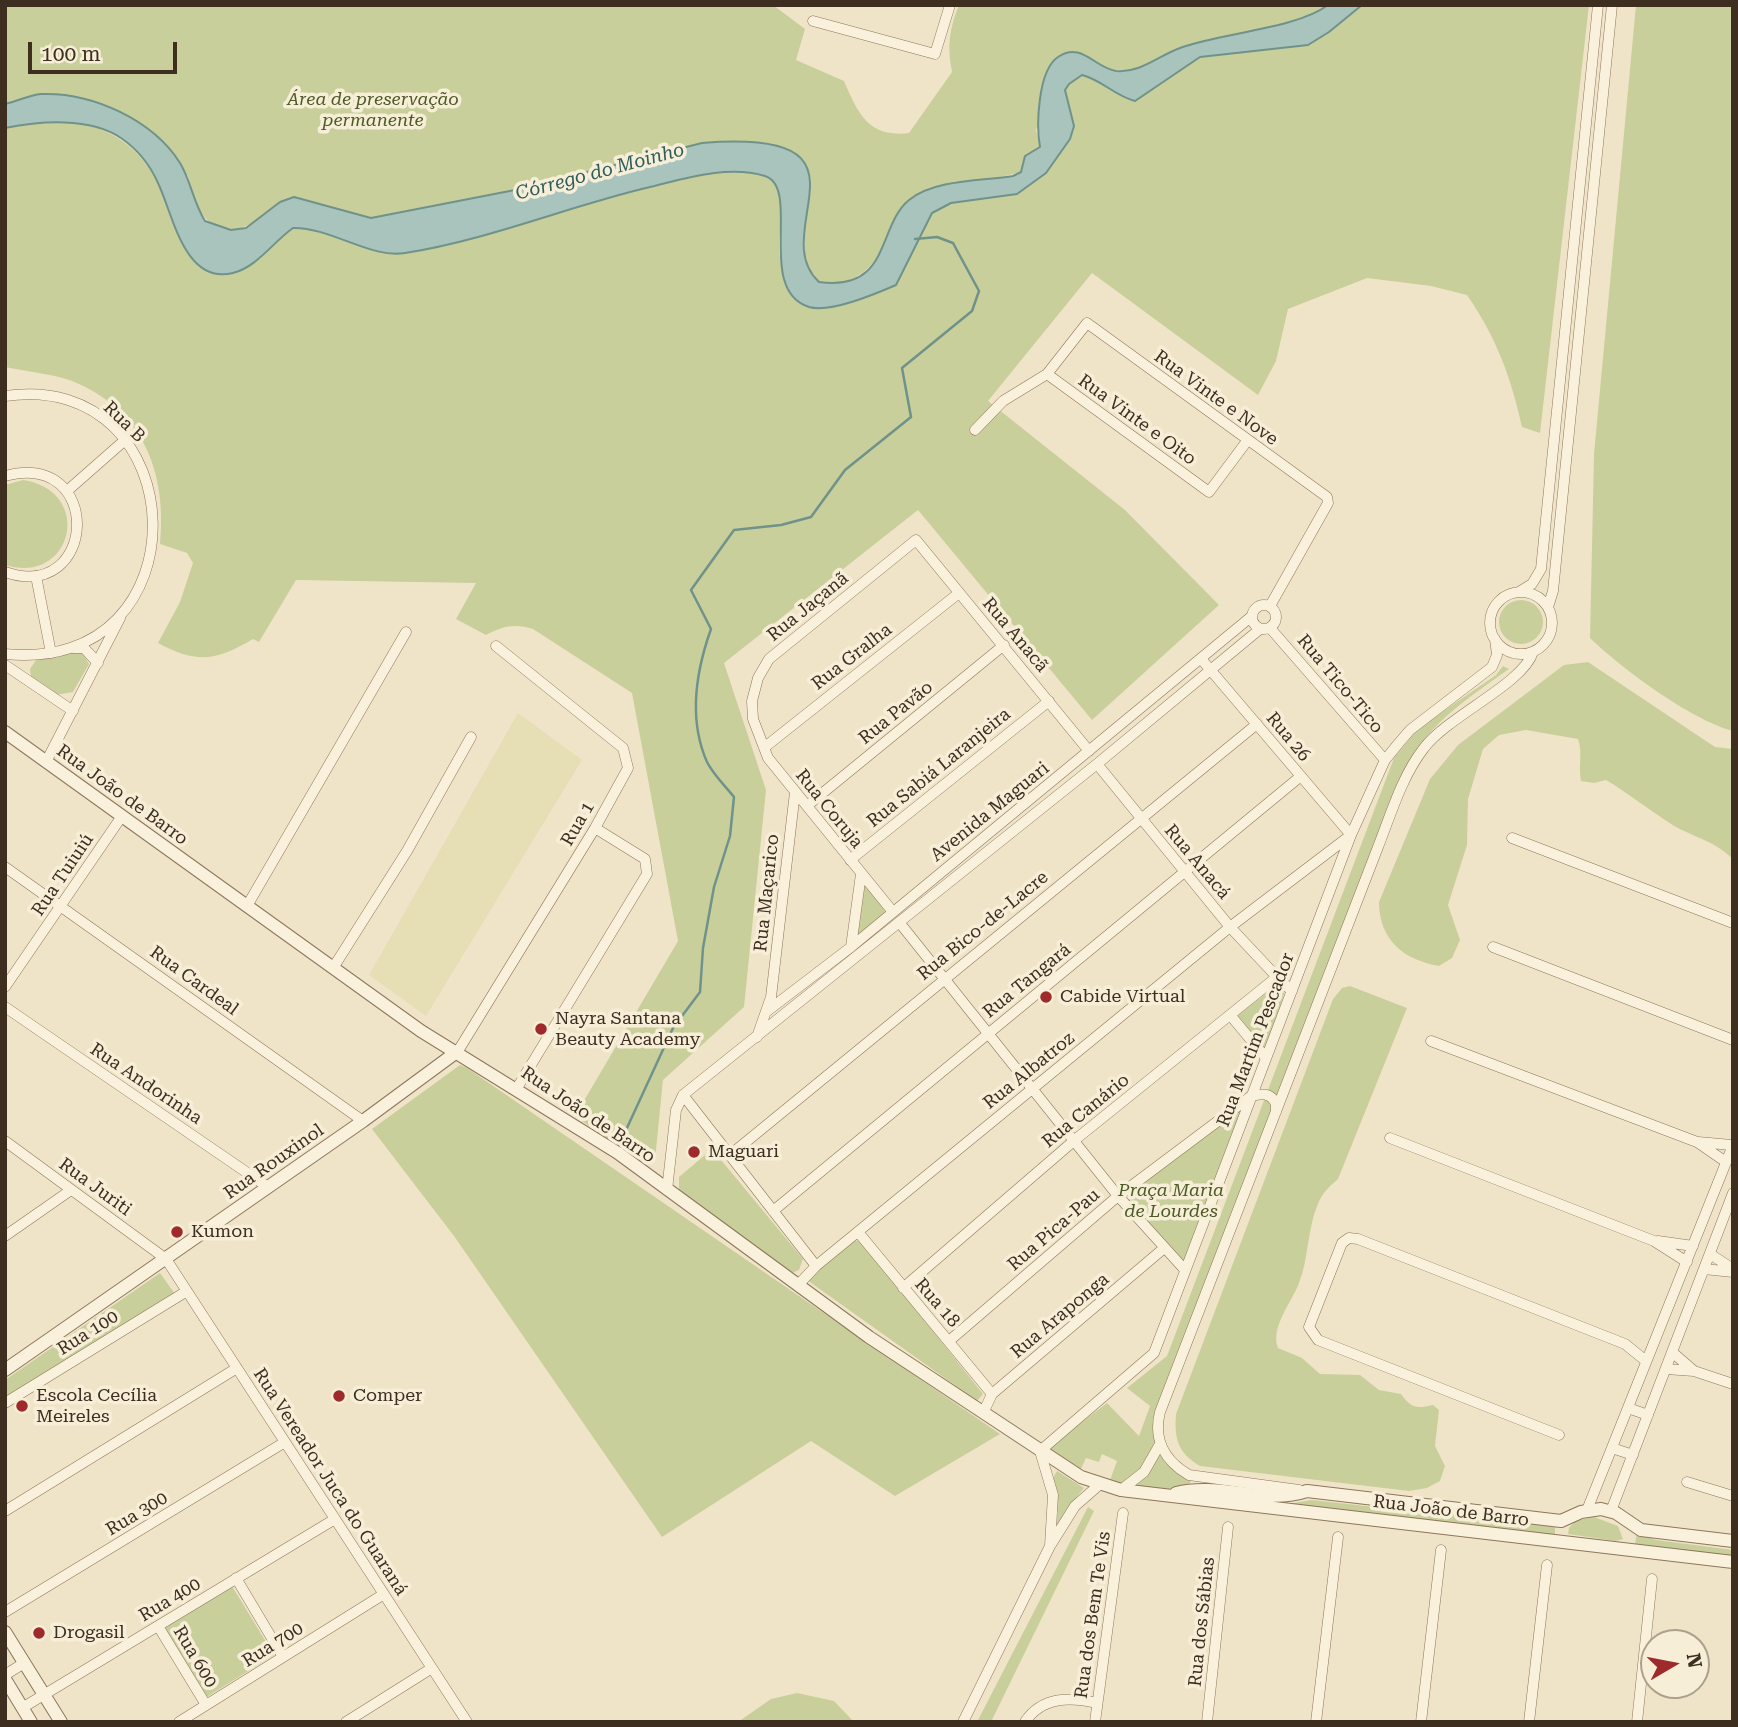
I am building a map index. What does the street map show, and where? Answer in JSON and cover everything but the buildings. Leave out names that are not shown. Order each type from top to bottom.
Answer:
[{"type":"street","points":[[813,21],[935,54],[950,5]]},
{"type":"street","name":"Rua Martim Pescador","points":[[1040,1451],[1154,1353],[1351,835],[1385,760],[1410,730],[1492,667],[1497,655],[1492,631],[1492,613],[1502,598],[1532,584],[1541,569],[1598,9]]},
{"type":"street","points":[[1121,1490],[1143,1472],[1160,1444],[1160,1412],[1411,768],[1436,734],[1523,669],[1533,652],[1542,646],[1552,628],[1548,607],[1553,591],[1612,9]]},
{"type":"street","name":"Rua Vinte e Nove","points":[[1047,374],[1087,323],[1327,497],[1328,503],[1270,606]]},
{"type":"street","points":[[975,430],[1003,401],[1047,374]]},
{"type":"street","name":"Rua Vinte e Oito","points":[[1047,374],[1209,492],[1247,441]]},
{"type":"street","name":"Rua B","points":[[5,396],[42,395],[65,400],[88,410],[125,440],[137,457],[149,485],[155,516],[155,537],[145,576],[123,611],[89,639],[69,648],[36,656],[5,654]]},
{"type":"street","points":[[67,491],[125,440]]},
{"type":"street","points":[[5,476],[36,473],[51,478],[67,491],[78,516],[79,532],[74,548],[64,561],[51,571],[36,576],[19,577],[5,572]]},
{"type":"street","name":"Rua Anacã","points":[[916,540],[1089,751]]},
{"type":"street","name":"Rua Jaçanã","points":[[753,719],[752,701],[758,678],[769,659],[916,540]]},
{"type":"street","points":[[36,576],[51,653]]},
{"type":"street","points":[[1519,592],[1535,595],[1548,607]]},
{"type":"street","name":"Rua Gralha","points":[[765,747],[959,593]]},
{"type":"street","points":[[1258,606],[1270,606],[1276,619],[1265,628],[1254,624],[1252,616],[1258,606]]},
{"type":"street","points":[[46,762],[123,611]]},
{"type":"street","name":"Avenida Maguari","points":[[774,1000],[851,947],[1202,660],[1252,616]]},
{"type":"street","name":"Avenida Maguari","points":[[683,1095],[1265,628]]},
{"type":"street","name":"Rua Tico-Tico","points":[[1265,628],[1385,760]]},
{"type":"street","points":[[247,906],[406,632]]},
{"type":"street","points":[[1495,639],[1512,652],[1533,652]]},
{"type":"street","name":"Rua Pavão","points":[[808,805],[1004,645]]},
{"type":"street","name":"Rua 1","points":[[458,1051],[595,828],[628,768],[623,748],[496,646]]},
{"type":"street","points":[[69,648],[84,648],[98,663]]},
{"type":"street","points":[[24,677],[29,658],[36,656]]},
{"type":"street","name":"Rua 26","points":[[1202,660],[1351,835]]},
{"type":"street","points":[[5,665],[73,711]]},
{"type":"street","name":"Rua Sabiá Laranjeira","points":[[850,860],[1049,701]]},
{"type":"street","name":"Rua Coruja","points":[[753,719],[768,758],[893,912]]},
{"type":"street","name":"Rua Bico-de-Lacre","points":[[730,1155],[944,977],[1257,724]]},
{"type":"street","name":"Rua João de Barro","points":[[5,732],[421,1031],[458,1051],[618,1153],[869,1337],[984,1411],[1060,1465],[1087,1480],[1121,1490],[1166,1496],[1733,1562]]},
{"type":"street","points":[[333,968],[407,851],[471,737]]},
{"type":"street","name":"Rua Anacá","points":[[1097,764],[1230,927],[1277,977]]},
{"type":"street","name":"Rua Tangará","points":[[773,1211],[1301,776]]},
{"type":"street","name":"Rua Maçarico","points":[[766,1012],[774,1000],[794,792]]},
{"type":"street","name":"Rua Tuiuiú","points":[[5,987],[122,816]]},
{"type":"street","points":[[517,1088],[647,874],[645,859],[595,828]]},
{"type":"street","name":"Rua Albatroz","points":[[799,1284],[816,1266],[1230,927],[1351,835]]},
{"type":"street","points":[[1512,838],[1733,923]]},
{"type":"street","name":"Rua Cardeal","points":[[5,867],[363,1121]]},
{"type":"street","points":[[851,947],[861,874]]},
{"type":"street","points":[[899,922],[1076,1139],[1118,1196],[1163,1249],[1185,1270]]},
{"type":"street","points":[[1493,947],[1733,1040]]},
{"type":"street","points":[[1277,977],[1292,991]]},
{"type":"street","name":"Rua Canário","points":[[904,1288],[1076,1139],[1277,977]]},
{"type":"street","points":[[774,1000],[784,1015]]},
{"type":"street","name":"Rua Andorinha","points":[[5,1007],[268,1188]]},
{"type":"street","points":[[766,1012],[773,1024]]},
{"type":"street","points":[[757,1037],[766,1012]]},
{"type":"street","points":[[1230,1016],[1266,1058]]},
{"type":"street","points":[[1431,1041],[1697,1142],[1726,1162]]},
{"type":"street","name":"Rua Rouxinol","points":[[5,1370],[268,1188],[458,1051]]},
{"type":"street","points":[[1250,1097],[1263,1093],[1271,1097],[1276,1104],[1275,1115]]},
{"type":"street","points":[[683,1095],[816,1266]]},
{"type":"street","points":[[667,1190],[677,1110],[683,1095]]},
{"type":"street","name":"Rua Pica-Pau","points":[[949,1341],[1118,1196],[1250,1097]]},
{"type":"street","points":[[1390,1138],[1654,1241],[1687,1262]]},
{"type":"street","name":"Rua Juriti","points":[[5,1142],[166,1259]]},
{"type":"street","points":[[1587,1510],[1733,1145],[1697,1142]]},
{"type":"street","points":[[5,1236],[71,1190]]},
{"type":"street","points":[[1611,1511],[1733,1193]]},
{"type":"street","points":[[1709,1204],[1726,1210]]},
{"type":"street","name":"Rua 18","points":[[858,1232],[992,1394]]},
{"type":"street","points":[[1559,1435],[1318,1340],[1311,1334],[1309,1327],[1342,1243],[1349,1238],[1358,1240],[1625,1344],[1647,1361]]},
{"type":"street","points":[[1654,1241],[1693,1246]]},
{"type":"street","name":"Rua Araponga","points":[[984,1411],[992,1394],[1163,1249]]},
{"type":"street","points":[[1710,1254],[1733,1270]]},
{"type":"street","name":"Rua Vereador Juca do Guaraná","points":[[166,1259],[467,1722]]},
{"type":"street","points":[[1704,1269],[1733,1270]]},
{"type":"street","name":"Rua 100","points":[[5,1403],[187,1290]]},
{"type":"street","points":[[1625,1344],[1653,1346]]},
{"type":"street","points":[[1672,1352],[1694,1371]]},
{"type":"street","points":[[5,1511],[237,1368]]},
{"type":"street","points":[[1666,1369],[1694,1371],[1733,1384]]},
{"type":"street","points":[[1628,1408],[1648,1415]]},
{"type":"street","name":"Rua 300","points":[[5,1612],[285,1442]]},
{"type":"street","name":"Rua João de Barro","points":[[1160,1444],[1175,1466],[1189,1475],[1561,1521],[1587,1510],[1611,1511],[1641,1530],[1733,1541]]},
{"type":"street","points":[[1612,1448],[1633,1455]]},
{"type":"street","points":[[1040,1451],[1051,1481],[1055,1511],[1050,1546]]},
{"type":"street","points":[[1051,1481],[1052,1471],[1060,1465]]},
{"type":"street","points":[[1086,1494],[1087,1480]]},
{"type":"street","points":[[1688,1482],[1733,1496]]},
{"type":"street","points":[[963,1722],[1050,1546],[1086,1494],[1099,1485]]},
{"type":"street","name":"Rua João de Barro","points":[[1166,1496],[1205,1488],[1281,1496],[1307,1491]]},
{"type":"street","name":"Rua dos Bem Te Vis","points":[[1095,1722],[1123,1513]]},
{"type":"street","name":"Rua 400","points":[[22,1708],[335,1519]]},
{"type":"street","points":[[1566,1541],[1563,1529],[1568,1519]]},
{"type":"street","points":[[1626,1548],[1632,1538],[1630,1523]]},
{"type":"street","name":"Rua dos Sábias","points":[[1207,1722],[1228,1527]]},
{"type":"street","points":[[1317,1722],[1338,1538]]},
{"type":"street","points":[[1421,1722],[1441,1550]]},
{"type":"street","points":[[1529,1722],[1547,1564]]},
{"type":"street","points":[[236,1578],[283,1657]]},
{"type":"street","points":[[1637,1722],[1652,1579]]},
{"type":"street","name":"Rua 700","points":[[179,1722],[384,1594]]},
{"type":"street","name":"Rua 600","points":[[158,1626],[206,1705]]},
{"type":"street","points":[[5,1632],[61,1722]]},
{"type":"street","points":[[24,1663],[5,1677],[31,1722]]},
{"type":"street","points":[[346,1722],[432,1668]]},
{"type":"street","points":[[1025,1722],[1030,1714],[1060,1699],[1075,1698],[1097,1703]]},
{"type":"shaded area","points":[[518,713],[582,760],[426,1016],[369,975]]},
{"type":"green space","name":"Área de preservação permanente","points":[[5,5],[773,5],[805,29],[796,60],[844,81],[866,121],[874,127],[895,134],[909,133],[952,72],[950,38],[959,5],[1328,5],[1314,13],[1276,26],[1190,45],[1128,70],[1113,69],[1075,52],[1036,130],[1040,147],[1025,156],[1021,172],[909,200],[885,245],[866,270],[854,278],[838,282],[819,282],[811,272],[805,249],[804,236],[811,184],[702,143],[520,189],[370,218],[279,202],[248,225],[222,229],[211,223],[201,212],[188,176],[87,100],[41,94],[5,104]]},
{"type":"green space","points":[[1362,5],[1589,5],[1540,433],[1522,427],[1501,358],[1467,295],[1431,286],[1367,278],[1288,309],[1276,361],[1258,395],[1092,273],[988,401],[1125,510],[1219,605],[1092,720],[918,510],[724,663],[766,790],[744,1007],[663,1080],[655,1160],[637,1160],[575,1116],[678,941],[632,693],[533,629],[509,626],[486,635],[456,619],[476,583],[296,580],[259,642],[253,639],[228,652],[206,657],[184,654],[158,643],[180,602],[193,563],[187,553],[160,544],[160,495],[147,450],[120,412],[102,397],[62,378],[5,367],[5,128],[50,122],[71,123],[109,133],[126,144],[142,159],[156,179],[176,229],[209,271],[225,272],[247,266],[293,228],[317,231],[372,250],[410,252],[437,247],[674,181],[745,171],[770,179],[779,193],[780,257],[790,291],[896,285],[932,213],[951,203],[1017,194],[1074,126],[1065,90],[1082,75],[1135,101],[1200,57],[1329,32]]},
{"type":"green space","points":[[1636,5],[1733,5],[1733,731],[1697,716],[1657,692],[1590,638],[1594,454]]},
{"type":"green space","points":[[23,480],[46,488],[60,501],[67,517],[66,534],[60,550],[47,562],[28,568],[5,565],[5,485]]},
{"type":"green space","points":[[1521,600],[1536,607],[1543,622],[1536,637],[1521,644],[1506,637],[1499,622],[1506,607]]},
{"type":"green space","points":[[74,651],[82,652],[89,664],[73,692],[56,695],[31,677],[30,669],[36,660]]},
{"type":"green space","points":[[1588,662],[1715,747],[1733,749],[1733,859],[1710,843],[1671,824],[1606,780],[1594,783],[1581,781],[1578,739],[1526,730],[1499,735],[1483,749],[1468,799],[1467,845],[1448,905],[1460,940],[1452,958],[1439,966],[1405,953],[1396,946],[1383,927],[1379,902],[1430,779],[1458,745],[1564,665]]},
{"type":"green space","points":[[1503,666],[1509,669],[1443,719],[1411,757],[1156,1409],[1154,1432],[1159,1452],[1171,1468],[1191,1481],[1188,1486],[1166,1491],[1109,1483],[1117,1461],[1102,1454],[1099,1462],[1086,1458],[1080,1471],[1046,1449],[1107,1403],[1139,1436],[1150,1406],[1127,1388],[1167,1356],[1394,758],[1419,728],[1496,675]]},
{"type":"green space","points":[[864,884],[886,912],[855,941]]},
{"type":"green space","points":[[1278,984],[1285,991],[1266,1050],[1237,1016]]},
{"type":"green space","points":[[1350,986],[1407,1008],[1338,1179],[1324,1193],[1318,1204],[1302,1273],[1279,1323],[1276,1340],[1278,1348],[1302,1358],[1320,1374],[1360,1375],[1379,1390],[1401,1394],[1414,1406],[1433,1405],[1439,1410],[1435,1446],[1445,1466],[1440,1481],[1427,1488],[1409,1491],[1200,1466],[1182,1450],[1176,1431],[1176,1414],[1333,999],[1342,988]]},
{"type":"green space","points":[[460,1065],[1000,1434],[895,1496],[811,1441],[662,1537],[454,1236],[372,1129]]},
{"type":"green space","name":"Praça Maria de Lourdes","points":[[1248,1099],[1185,1268],[1119,1196]]},
{"type":"green space","points":[[712,1149],[803,1259],[799,1270],[792,1273],[679,1194],[679,1177]]},
{"type":"green space","points":[[854,1240],[862,1242],[983,1394],[977,1401],[807,1280]]},
{"type":"green space","points":[[160,1273],[175,1294],[5,1398],[5,1380]]},
{"type":"green space","points":[[1057,1471],[1084,1488],[1068,1507],[1056,1531],[1058,1512],[1053,1478]]},
{"type":"green space","points":[[1312,1500],[1555,1527],[1555,1537],[1287,1504]]},
{"type":"green space","points":[[1088,1507],[1094,1511],[991,1722],[977,1722]]},
{"type":"green space","points":[[1594,1517],[1618,1526],[1623,1539],[1615,1541],[1568,1534],[1575,1521]]},
{"type":"green space","points":[[1637,1533],[1656,1540],[1733,1550],[1733,1561],[1634,1549]]},
{"type":"green space","points":[[232,1586],[274,1655],[205,1698],[163,1629]]},
{"type":"green space","points":[[797,1693],[834,1701],[854,1722],[738,1722],[771,1699]]},
{"type":"water","name":"Córrego do Moinho","points":[[1328,5],[1362,5],[1308,45],[1200,57],[1135,101],[1082,75],[1065,90],[1074,126],[1070,139],[1046,173],[1017,194],[951,203],[932,213],[896,285],[853,302],[829,307],[809,307],[793,297],[785,281],[781,261],[780,199],[775,184],[765,176],[722,172],[693,177],[620,195],[467,240],[405,253],[378,251],[321,232],[293,228],[242,270],[216,274],[203,268],[192,258],[175,228],[151,170],[138,152],[121,138],[95,127],[64,122],[5,128],[5,104],[41,94],[80,98],[120,112],[154,134],[180,163],[205,221],[231,230],[246,228],[280,202],[294,197],[371,218],[520,189],[702,143],[758,143],[791,151],[807,167],[810,188],[804,237],[806,261],[819,282],[842,282],[859,277],[871,267],[899,211],[920,193],[945,184],[1013,176],[1021,172],[1025,156],[1040,147],[1038,125],[1042,85],[1051,64],[1058,57],[1074,52],[1108,69],[1125,71],[1180,48],[1297,20]]},
{"type":"waterway","points":[[626,1130],[673,1028],[700,992],[703,948],[714,887],[730,836],[734,797],[707,762],[698,729],[698,678],[711,629],[691,590],[734,530],[781,525],[811,517],[845,470],[911,417],[902,368],[972,311],[979,291],[953,243],[937,237],[915,239]]},
{"type":"place","name":"Cabide Virtual","points":[[1046,997]]},
{"type":"place","name":"Nayra Santana Beauty Academy","points":[[541,1029]]},
{"type":"place","name":"Maguari","points":[[694,1152]]},
{"type":"place","name":"Kumon","points":[[177,1232]]},
{"type":"place","name":"Comper","points":[[339,1396]]},
{"type":"place","name":"Escola Cecília Meireles","points":[[22,1406]]},
{"type":"place","name":"Drogasil","points":[[39,1633]]}]
